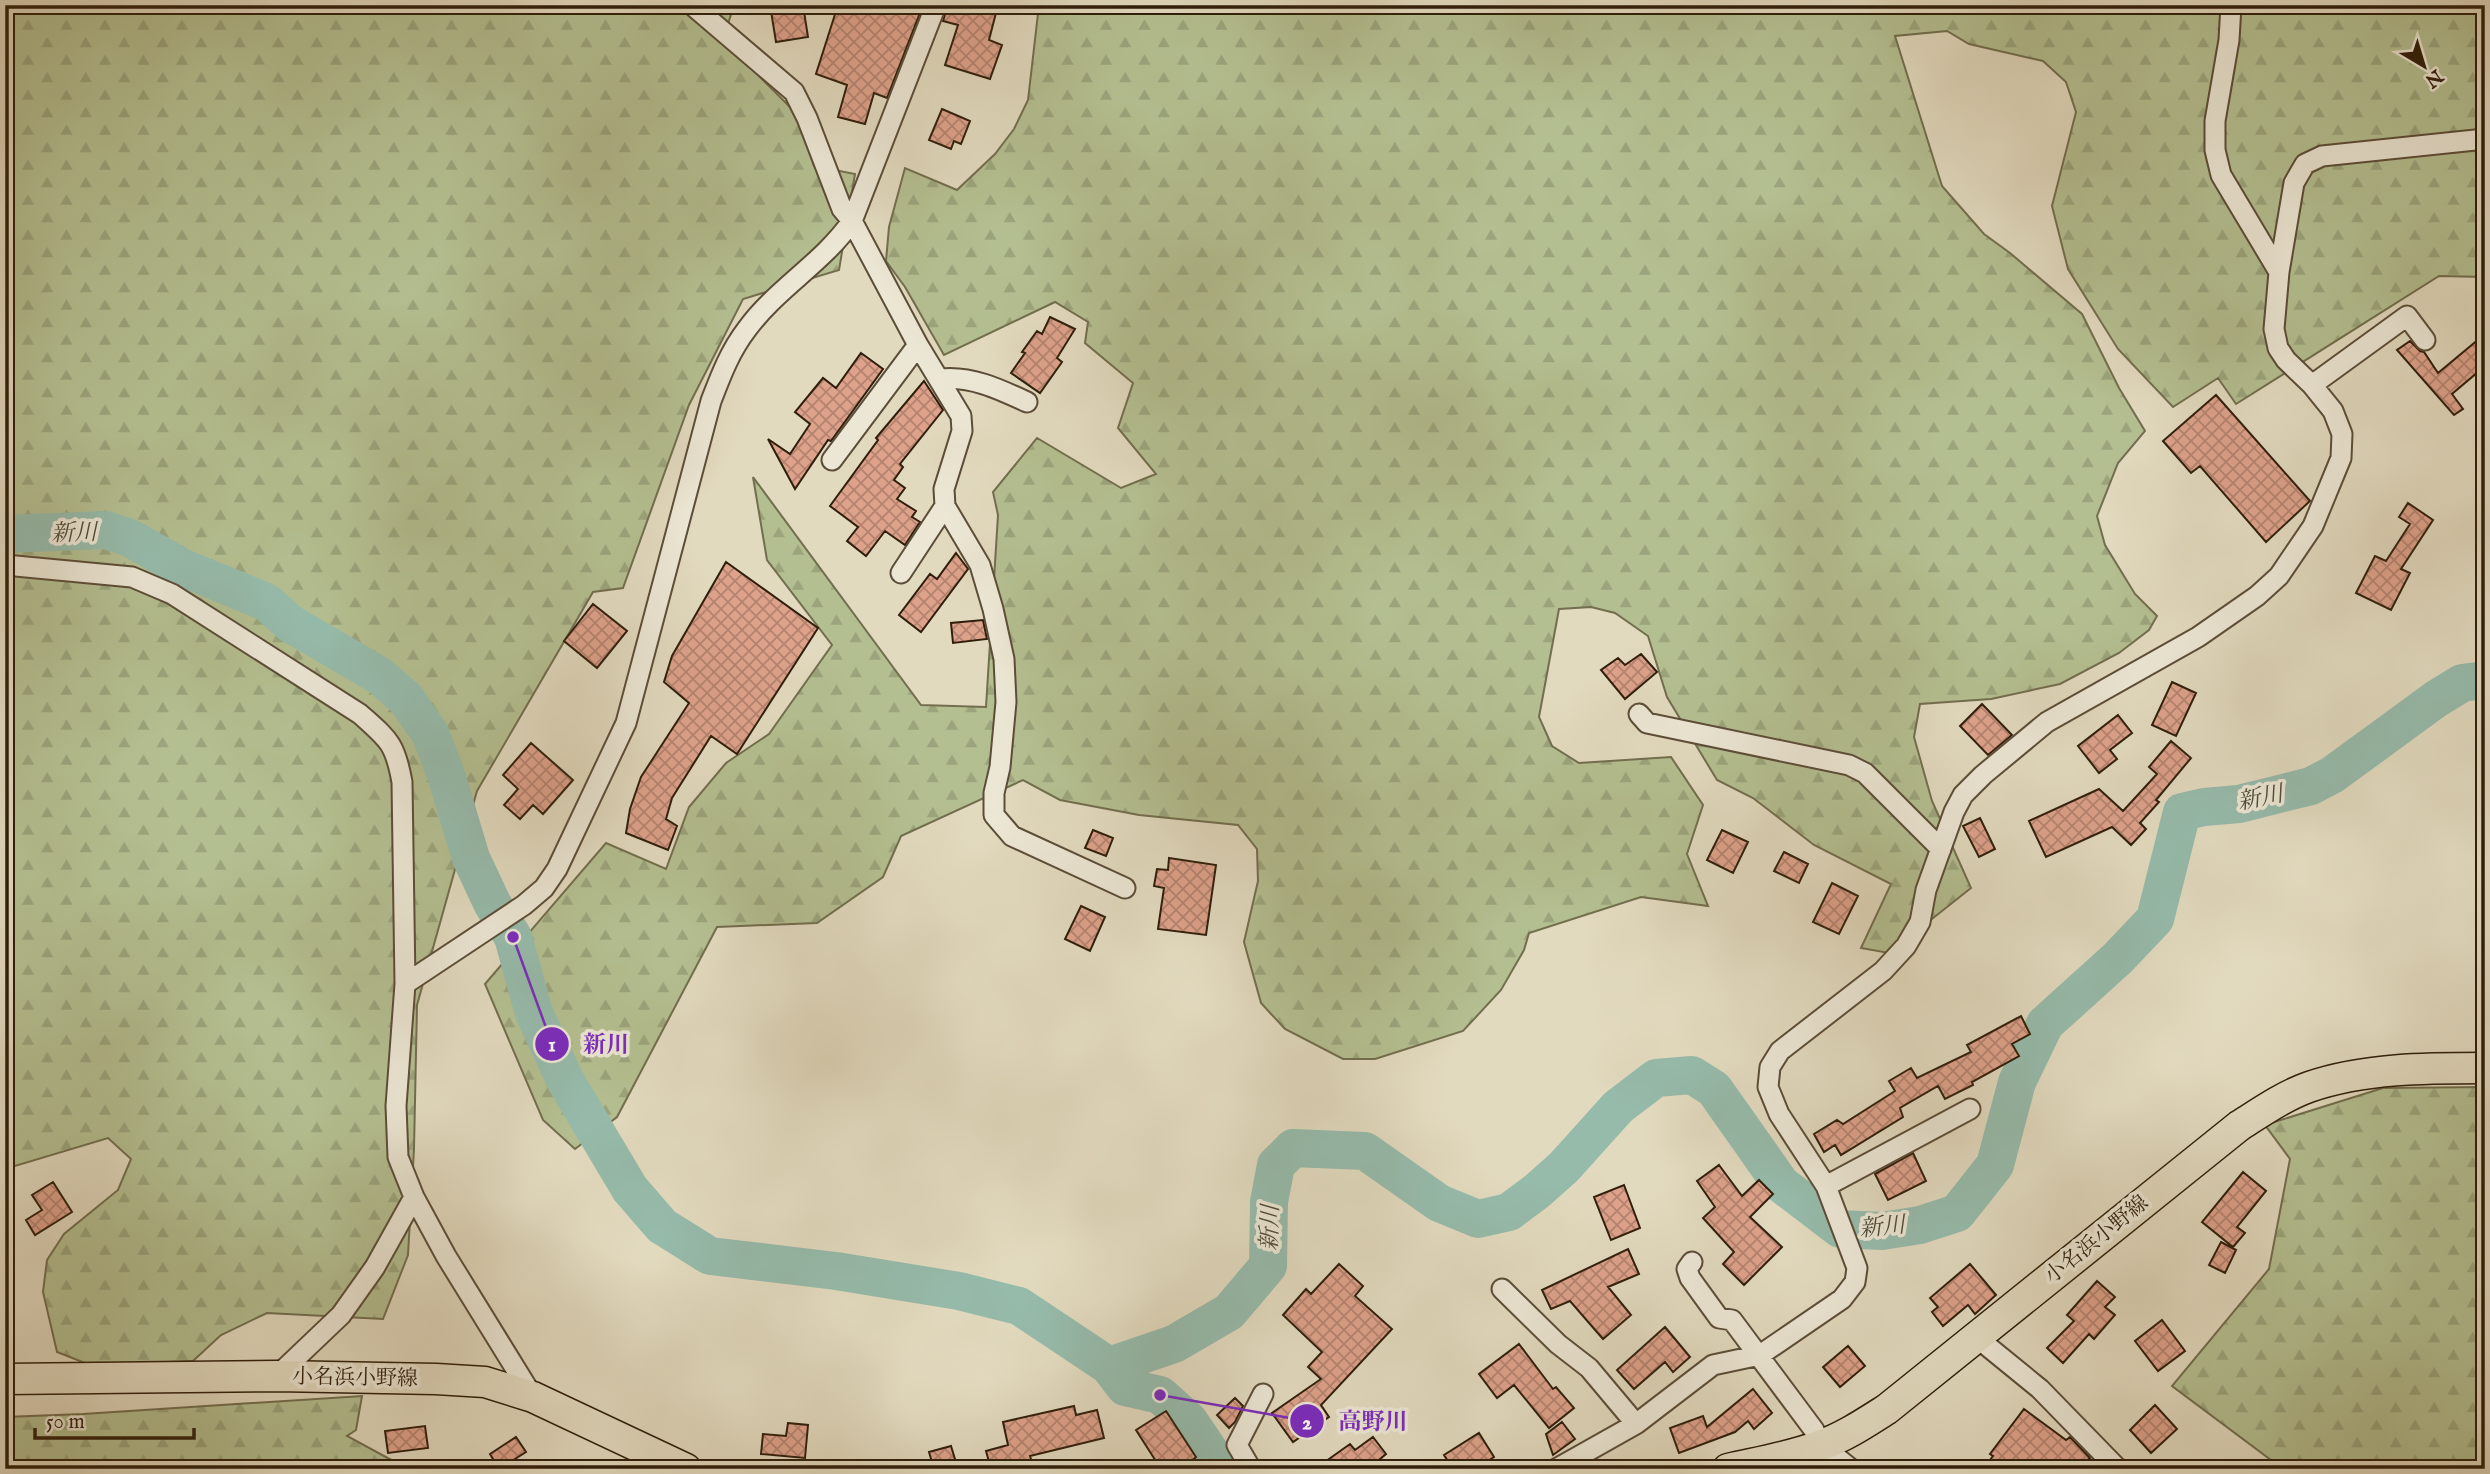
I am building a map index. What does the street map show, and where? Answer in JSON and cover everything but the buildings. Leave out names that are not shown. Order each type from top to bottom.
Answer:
[{"type":"main road","name":"小名浜小野線","points":[[1728,1469],[1791,1455],[1821,1445],[1856,1429],[1887,1409],[2239,1125],[2279,1101],[2307,1088],[2343,1077],[2435,1068],[2485,1068]]},
{"type":"main road","name":"小名浜小野線","points":[[5,1379],[278,1376],[436,1378],[485,1382],[533,1397],[686,1469]]},
{"type":"street","points":[[692,5],[794,92],[807,118],[842,209],[852,221],[918,345],[961,416],[962,431],[944,489],[945,506],[980,565],[1004,659],[1006,702],[1000,767],[994,793],[994,815],[1012,836],[1125,888]]},
{"type":"street","points":[[405,984],[513,912],[544,888],[557,869],[626,723],[711,401],[727,360],[747,328],[837,242],[852,221],[936,5]]},
{"type":"street","points":[[2231,5],[2229,40],[2215,121],[2215,150],[2221,175],[2280,272]]},
{"type":"street","points":[[1556,1469],[1636,1424],[1713,1365],[1760,1355],[1842,1299],[1855,1282],[1857,1268],[1829,1193],[1779,1114],[1769,1087],[1770,1066],[1780,1051],[1882,971],[1906,946],[1920,922],[1926,890],[1954,811],[1963,795],[1983,775],[2047,722],[2198,638],[2257,596],[2278,576],[2313,526],[2341,458],[2342,434],[2333,411],[2278,348],[2274,329],[2294,183],[2305,164],[2322,156],[2485,139]]},
{"type":"street","points":[[2312,385],[2407,316],[2425,340]]},
{"type":"street","points":[[832,460],[918,345]]},
{"type":"street","points":[[941,379],[955,377],[974,380],[1027,402]]},
{"type":"street","points":[[901,573],[945,506]]},
{"type":"street","points":[[5,565],[132,577],[172,594],[360,714],[385,736],[397,754],[402,782],[405,984],[396,1106],[398,1157],[414,1197],[446,1256],[533,1397]]},
{"type":"street","points":[[1639,715],[1647,723],[1849,765],[1865,773],[1941,849]]},
{"type":"street","points":[[1829,1193],[1970,1109]]},
{"type":"street","points":[[278,1376],[341,1315],[375,1266],[414,1197]]},
{"type":"street","points":[[1692,1262],[1687,1269],[1719,1318],[1732,1320],[1814,1430],[1821,1445],[1850,1469]]},
{"type":"street","points":[[1502,1289],[1559,1344],[1589,1368],[1636,1424]]},
{"type":"street","points":[[1975,1336],[2040,1389],[2118,1469]]},
{"type":"street","points":[[1251,1469],[1237,1445],[1263,1394]]},
{"type":"green space","points":[[5,5],[734,5],[723,40],[798,115],[814,166],[855,174],[839,270],[743,299],[689,405],[623,588],[593,592],[477,791],[417,1005],[414,1149],[408,1255],[383,1319],[267,1313],[221,1335],[193,1361],[90,1365],[57,1352],[43,1292],[47,1260],[64,1234],[118,1190],[131,1159],[108,1138],[5,1169]]},
{"type":"green space","points":[[1039,5],[2485,5],[2485,277],[2439,276],[2236,404],[2218,378],[2173,407],[2118,349],[2068,269],[2052,206],[2076,112],[2066,82],[2043,61],[1969,44],[1947,31],[1895,36],[1942,186],[1984,234],[2082,314],[2119,388],[2145,431],[2118,463],[2097,516],[2105,545],[2135,594],[2157,616],[2149,630],[2119,653],[2060,684],[1991,699],[1920,704],[1914,737],[1932,801],[1971,888],[1889,953],[1861,948],[1891,884],[1814,845],[1753,798],[1717,780],[1667,697],[1648,636],[1615,613],[1591,607],[1559,609],[1539,717],[1552,746],[1579,763],[1671,757],[1703,805],[1687,854],[1708,906],[1641,897],[1529,933],[1524,950],[1501,990],[1463,1031],[1375,1059],[1343,1059],[1285,1029],[1261,1003],[1244,942],[1258,881],[1257,849],[1238,825],[1139,815],[1060,800],[1023,780],[901,836],[883,877],[817,923],[717,927],[617,1117],[575,1149],[543,1120],[485,984],[606,843],[666,869],[689,807],[726,763],[769,734],[832,645],[767,560],[753,477],[921,705],[986,707],[998,515],[993,492],[1037,438],[1121,488],[1156,474],[1118,428],[1133,383],[1085,343],[1088,322],[1055,302],[944,355],[905,287],[886,261],[889,227],[905,168],[957,190],[995,154],[1014,129],[1028,100]]},
{"type":"green space","points":[[2485,1087],[2485,1469],[2283,1469],[2172,1386],[2269,1269],[2290,1159],[2265,1125],[2383,1088]]},
{"type":"green space","points":[[362,1396],[356,1430],[347,1436],[408,1469],[15,1469],[10,1460],[5,1463],[5,1417]]},
{"type":"green space","points":[[579,1460],[611,1468],[612,1469],[573,1469]]},
{"type":"waterway","name":"新川","points":[[5,534],[106,530],[130,538],[181,567],[266,602],[291,624],[380,676],[406,699],[431,735],[471,858],[492,903],[513,937],[534,1013],[565,1080],[630,1189],[662,1226],[710,1256],[836,1271],[959,1291],[1019,1306],[1109,1366],[1125,1387],[1160,1395],[1189,1421],[1212,1455],[1216,1469]]},
{"type":"waterway","name":"新川","points":[[1109,1366],[1174,1344],[1229,1312],[1268,1266],[1269,1202],[1276,1165],[1293,1148],[1365,1151],[1439,1203],[1478,1219],[1509,1212],[1537,1191],[1564,1167],[1618,1107],[1656,1078],[1692,1075],[1714,1089],[1781,1184],[1840,1229],[1882,1231],[1920,1225],[1957,1213],[1995,1165],[2017,1082],[2045,1024],[2118,958],[2155,919],[2182,812],[2239,804],[2311,786],[2332,775],[2462,683],[2485,680]]},
{"type":"place","name":"新川","points":[[513,937]]},
{"type":"place","name":"高野川","points":[[1160,1395]]}]
